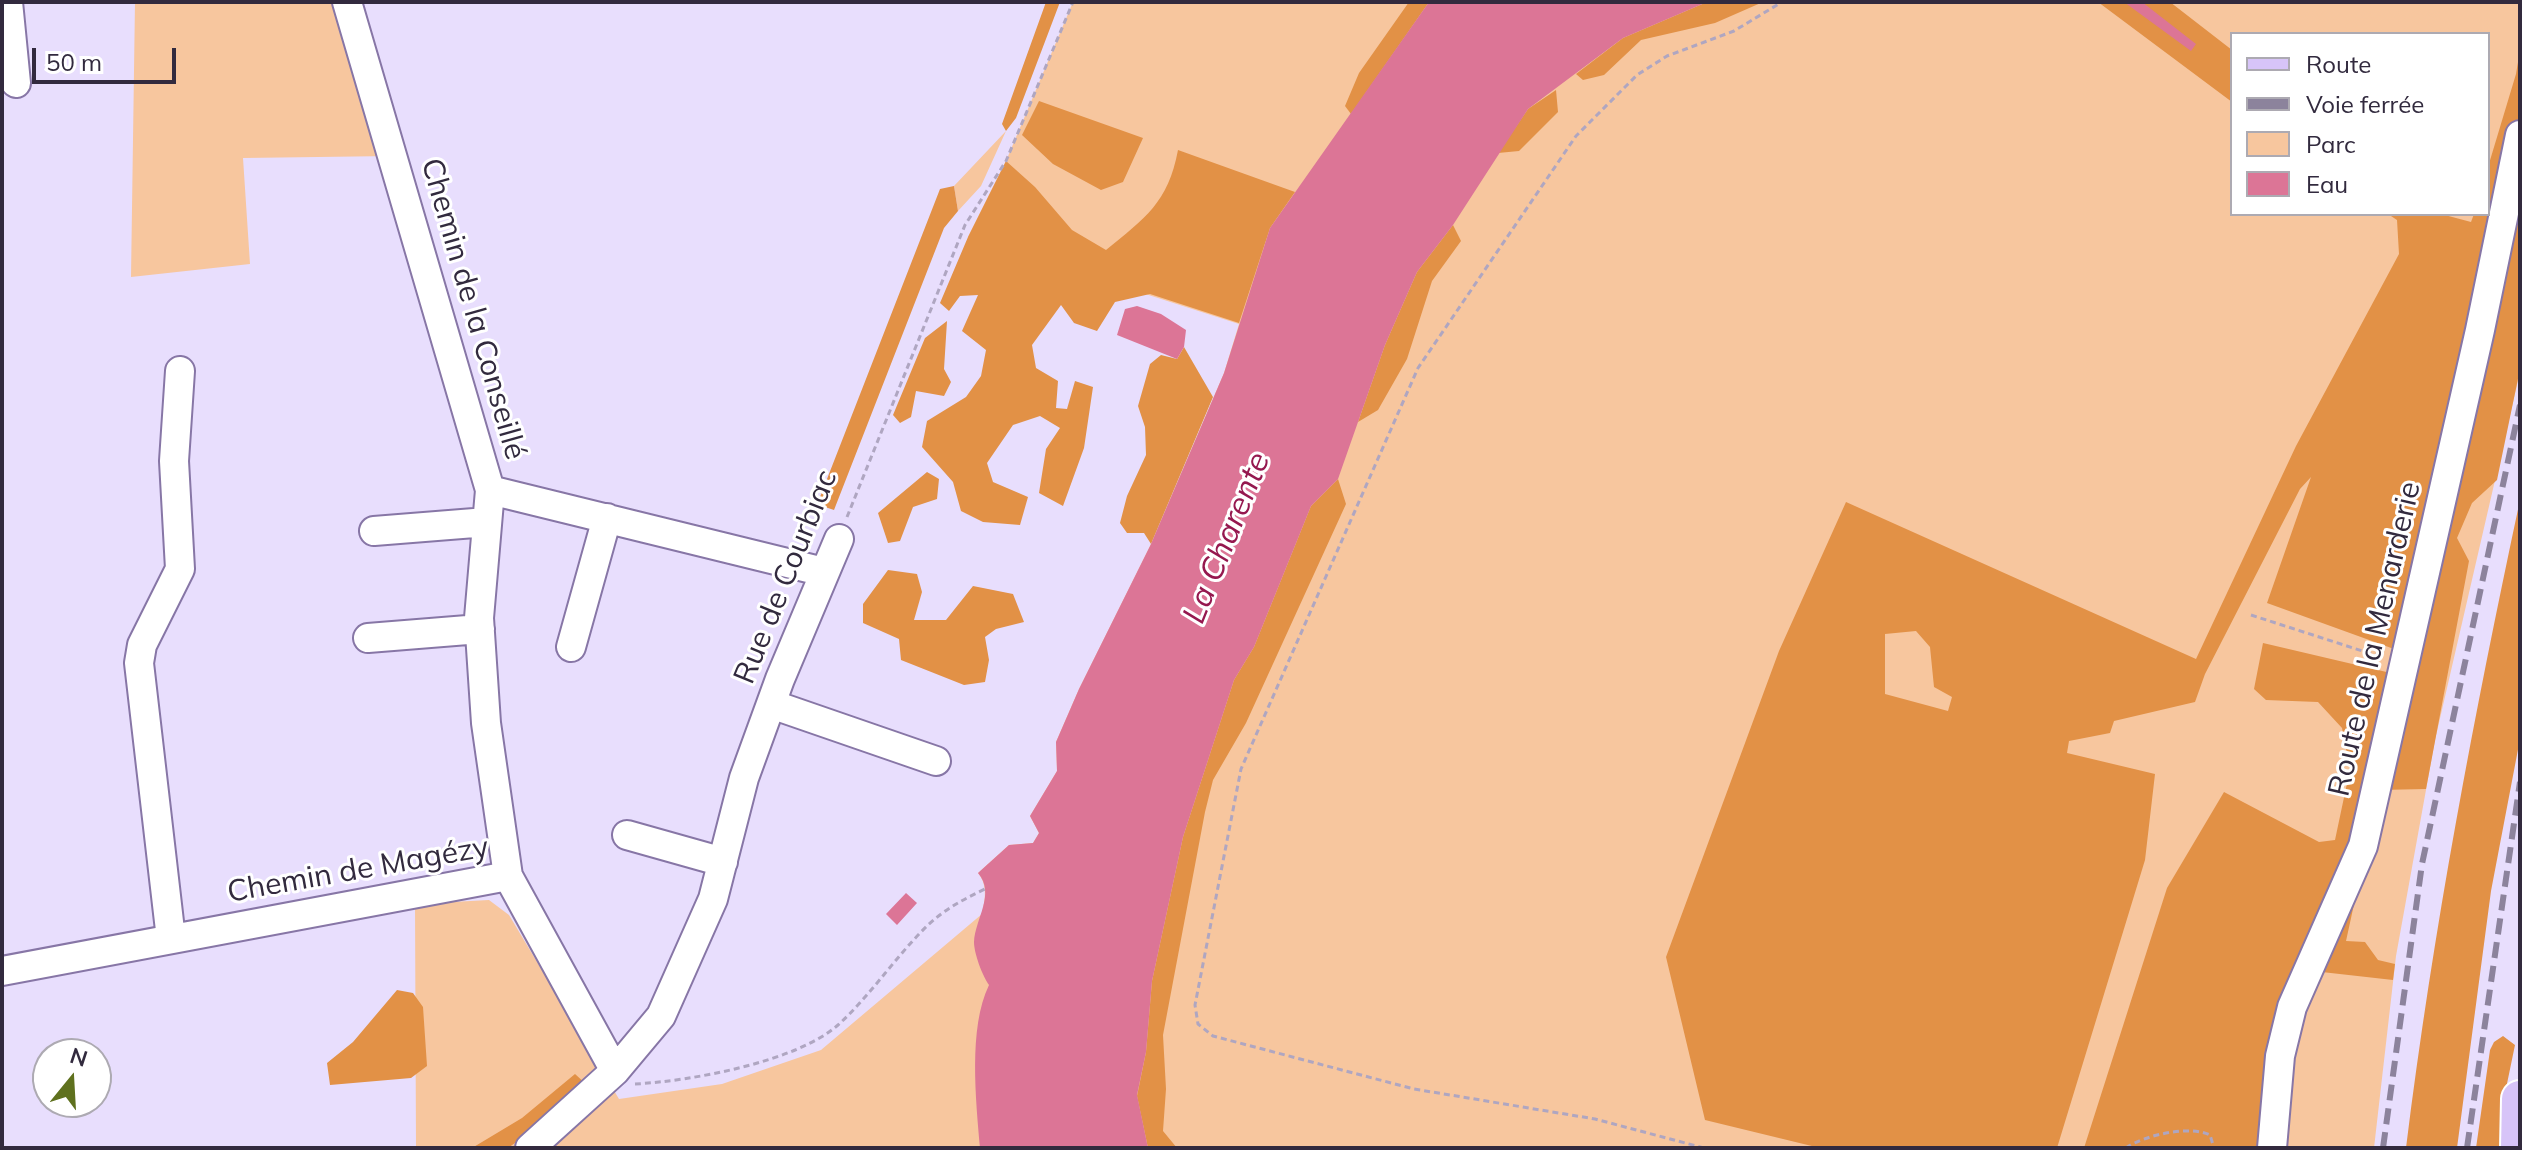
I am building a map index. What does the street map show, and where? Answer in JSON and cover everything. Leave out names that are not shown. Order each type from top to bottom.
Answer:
[{"type":"main road","points":[[2519,1148],[2520,1099]]},
{"type":"street","points":[[8,2],[16,83]]},
{"type":"street","name":"Chemin de la Conseillé","points":[[347,2],[490,490],[824,572]]},
{"type":"street","name":"Route de la Menarderie","points":[[2272,1148],[2280,1056],[2292,1007],[2363,846],[2480,330],[2520,135]]},
{"type":"street","points":[[171,939],[139,663],[142,645],[180,569],[174,461],[180,371]]},
{"type":"street","points":[[490,490],[480,629],[486,723],[508,876]]},
{"type":"street","points":[[571,647],[607,518]]},
{"type":"street","points":[[374,531],[487,522]]},
{"type":"street","name":"Rue de Courbiac","points":[[530,1148],[612,1074],[661,1016],[713,899],[744,778],[839,539]]},
{"type":"street","points":[[368,638],[480,629]]},
{"type":"street","points":[[771,704],[936,761]]},
{"type":"street","points":[[627,835],[723,862]]},
{"type":"street","name":"Chemin de Magézy","points":[[2,971],[508,876],[612,1074]]},
{"type":"path","name":"Rue de Courbiac","points":[[839,539],[965,225],[1006,161],[1073,2]]},
{"type":"path","points":[[1704,1148],[1595,1119],[1414,1089],[1213,1036],[1198,1024],[1195,1005],[1241,769],[1418,368],[1576,136],[1626,85],[1667,56],[1734,31],[1782,2]]},
{"type":"path","points":[[2251,615],[2404,664]]},
{"type":"path","points":[[612,1074],[629,1084],[666,1082],[794,1051],[818,1040],[839,1024],[928,925],[958,902],[985,889]]},
{"type":"path","points":[[2126,1148],[2138,1139],[2171,1133],[2203,1132],[2210,1135],[2214,1148]]},
{"type":"green space","points":[[135,2],[347,2],[392,156],[243,158],[250,264],[131,277]]},
{"type":"green space","points":[[1073,2],[2520,2],[2520,372],[2435,740],[2396,956],[2374,1148],[416,1148],[415,904],[489,900],[509,915],[619,1099],[722,1084],[821,1050],[982,914],[985,898],[978,873],[1009,845],[1033,843],[1039,833],[1030,816],[1057,771],[1056,742],[1151,544],[1224,373],[1239,324],[968,237],[1006,161]]},
{"type":"green space","points":[[1006,131],[981,186],[958,211],[954,186]]},
{"type":"shaded area","points":[[1046,2],[1060,2],[1016,118],[1006,131],[1002,124]]},
{"type":"shaded area","points":[[1409,2],[1429,2],[1351,114],[1345,106],[1359,73]]},
{"type":"shaded area","points":[[1707,2],[1763,2],[1715,23],[1641,40],[1604,75],[1583,80],[1576,74],[1623,38]]},
{"type":"shaded area","points":[[2098,2],[2170,2],[2230,48],[2230,101]]},
{"type":"shaded area","points":[[2520,50],[2520,369],[2497,480],[2472,503],[2457,538],[2469,561],[2426,789],[2379,790],[2346,941],[2365,942],[2378,960],[2395,964],[2393,980],[2313,971],[2272,1148],[2084,1148],[2167,888],[2224,792],[2319,842],[2335,840],[2350,769],[2342,728],[2318,702],[2266,700],[2254,689],[2263,643],[2395,674],[2394,649],[2267,603],[2311,477],[2300,489],[2205,674],[2195,702],[2114,721],[2110,733],[2069,741],[2067,753],[2155,774],[2145,860],[2057,1148],[1820,1148],[1705,1120],[1666,957],[1779,651],[1846,502],[2196,659],[2296,446],[2399,254],[2397,220],[2391,216],[2448,216],[2471,222],[2473,216],[2490,216],[2490,160],[2516,74]],"holes":[[[1916,631],[1930,647],[1934,687],[1952,697],[1948,711],[1885,694],[1885,634]]]},
{"type":"shaded area","points":[[1556,90],[1558,112],[1519,151],[1498,153],[1528,109]]},
{"type":"shaded area","points":[[1039,101],[1143,138],[1123,182],[1101,190],[1053,164],[1022,135]]},
{"type":"shaded area","points":[[1178,150],[1295,192],[1270,228],[1239,323],[1150,294],[1115,302],[1097,331],[1074,323],[1061,305],[1032,345],[1036,368],[1058,381],[1056,408],[1067,409],[1075,381],[1093,387],[1084,448],[1063,506],[1039,493],[1046,449],[1060,428],[1040,416],[1013,425],[987,463],[993,482],[1028,497],[1020,525],[983,522],[961,511],[953,482],[922,447],[927,421],[966,397],[981,376],[986,350],[962,331],[978,295],[960,296],[949,311],[940,303],[968,237],[1006,161],[1035,187],[1072,230],[1106,250],[1153,208],[1168,183]]},
{"type":"shaded area","points":[[954,186],[958,211],[944,228],[834,510],[825,507],[820,497],[940,189]]},
{"type":"shaded area","points":[[1453,225],[1461,241],[1432,281],[1407,359],[1378,410],[1358,422],[1385,345],[1417,272]]},
{"type":"shaded area","points":[[947,321],[944,369],[951,382],[944,396],[916,391],[911,417],[900,423],[893,415],[925,338]]},
{"type":"shaded area","points":[[1184,347],[1213,397],[1151,544],[1144,533],[1127,533],[1120,523],[1127,496],[1146,455],[1145,427],[1138,406],[1150,364],[1161,355],[1177,359]]},
{"type":"shaded area","points":[[927,472],[939,479],[937,499],[913,507],[900,541],[888,543],[878,513]]},
{"type":"shaded area","points":[[1338,479],[1346,504],[1246,723],[1213,780],[1163,1035],[1166,1089],[1163,1131],[1177,1148],[1148,1148],[1137,1096],[1146,1052],[1152,981],[1183,837],[1234,680],[1254,647],[1311,506]]},
{"type":"shaded area","points":[[2520,500],[2520,739],[2491,891],[2457,1148],[2406,1148],[2456,823]]},
{"type":"shaded area","points":[[888,570],[917,574],[922,592],[914,620],[946,620],[973,586],[1013,594],[1024,622],[996,629],[985,637],[989,660],[985,682],[964,685],[901,660],[899,639],[863,623],[863,604]]},
{"type":"shaded area","points":[[397,990],[413,993],[423,1007],[427,1066],[411,1078],[330,1085],[327,1063],[353,1042]]},
{"type":"shaded area","points":[[2503,1036],[2515,1045],[2503,1103],[2503,1148],[2476,1148],[2490,1050],[2494,1042]]},
{"type":"shaded area","points":[[575,1074],[586,1084],[544,1122],[508,1148],[472,1148],[522,1118]]},
{"type":"water","name":"La Charente","points":[[1429,2],[1707,2],[1623,38],[1528,109],[1453,225],[1417,272],[1385,345],[1338,479],[1311,506],[1254,647],[1234,680],[1183,837],[1152,981],[1146,1052],[1137,1095],[1148,1148],[980,1148],[976,1043],[982,1002],[989,985],[974,947],[985,898],[983,881],[978,873],[1009,845],[1033,843],[1039,833],[1030,816],[1057,771],[1056,742],[1151,544],[1224,373],[1270,228]]},
{"type":"water","points":[[2124,2],[2142,2],[2196,44],[2191,51]]},
{"type":"water","points":[[1137,306],[1161,314],[1186,330],[1184,347],[1177,359],[1117,335],[1125,309]]},
{"type":"water","points":[[906,893],[917,903],[897,925],[886,914]]},
{"type":"railway","points":[[2383,1148],[2422,864],[2520,405]]},
{"type":"railway","points":[[2467,1148],[2520,782]]}]
